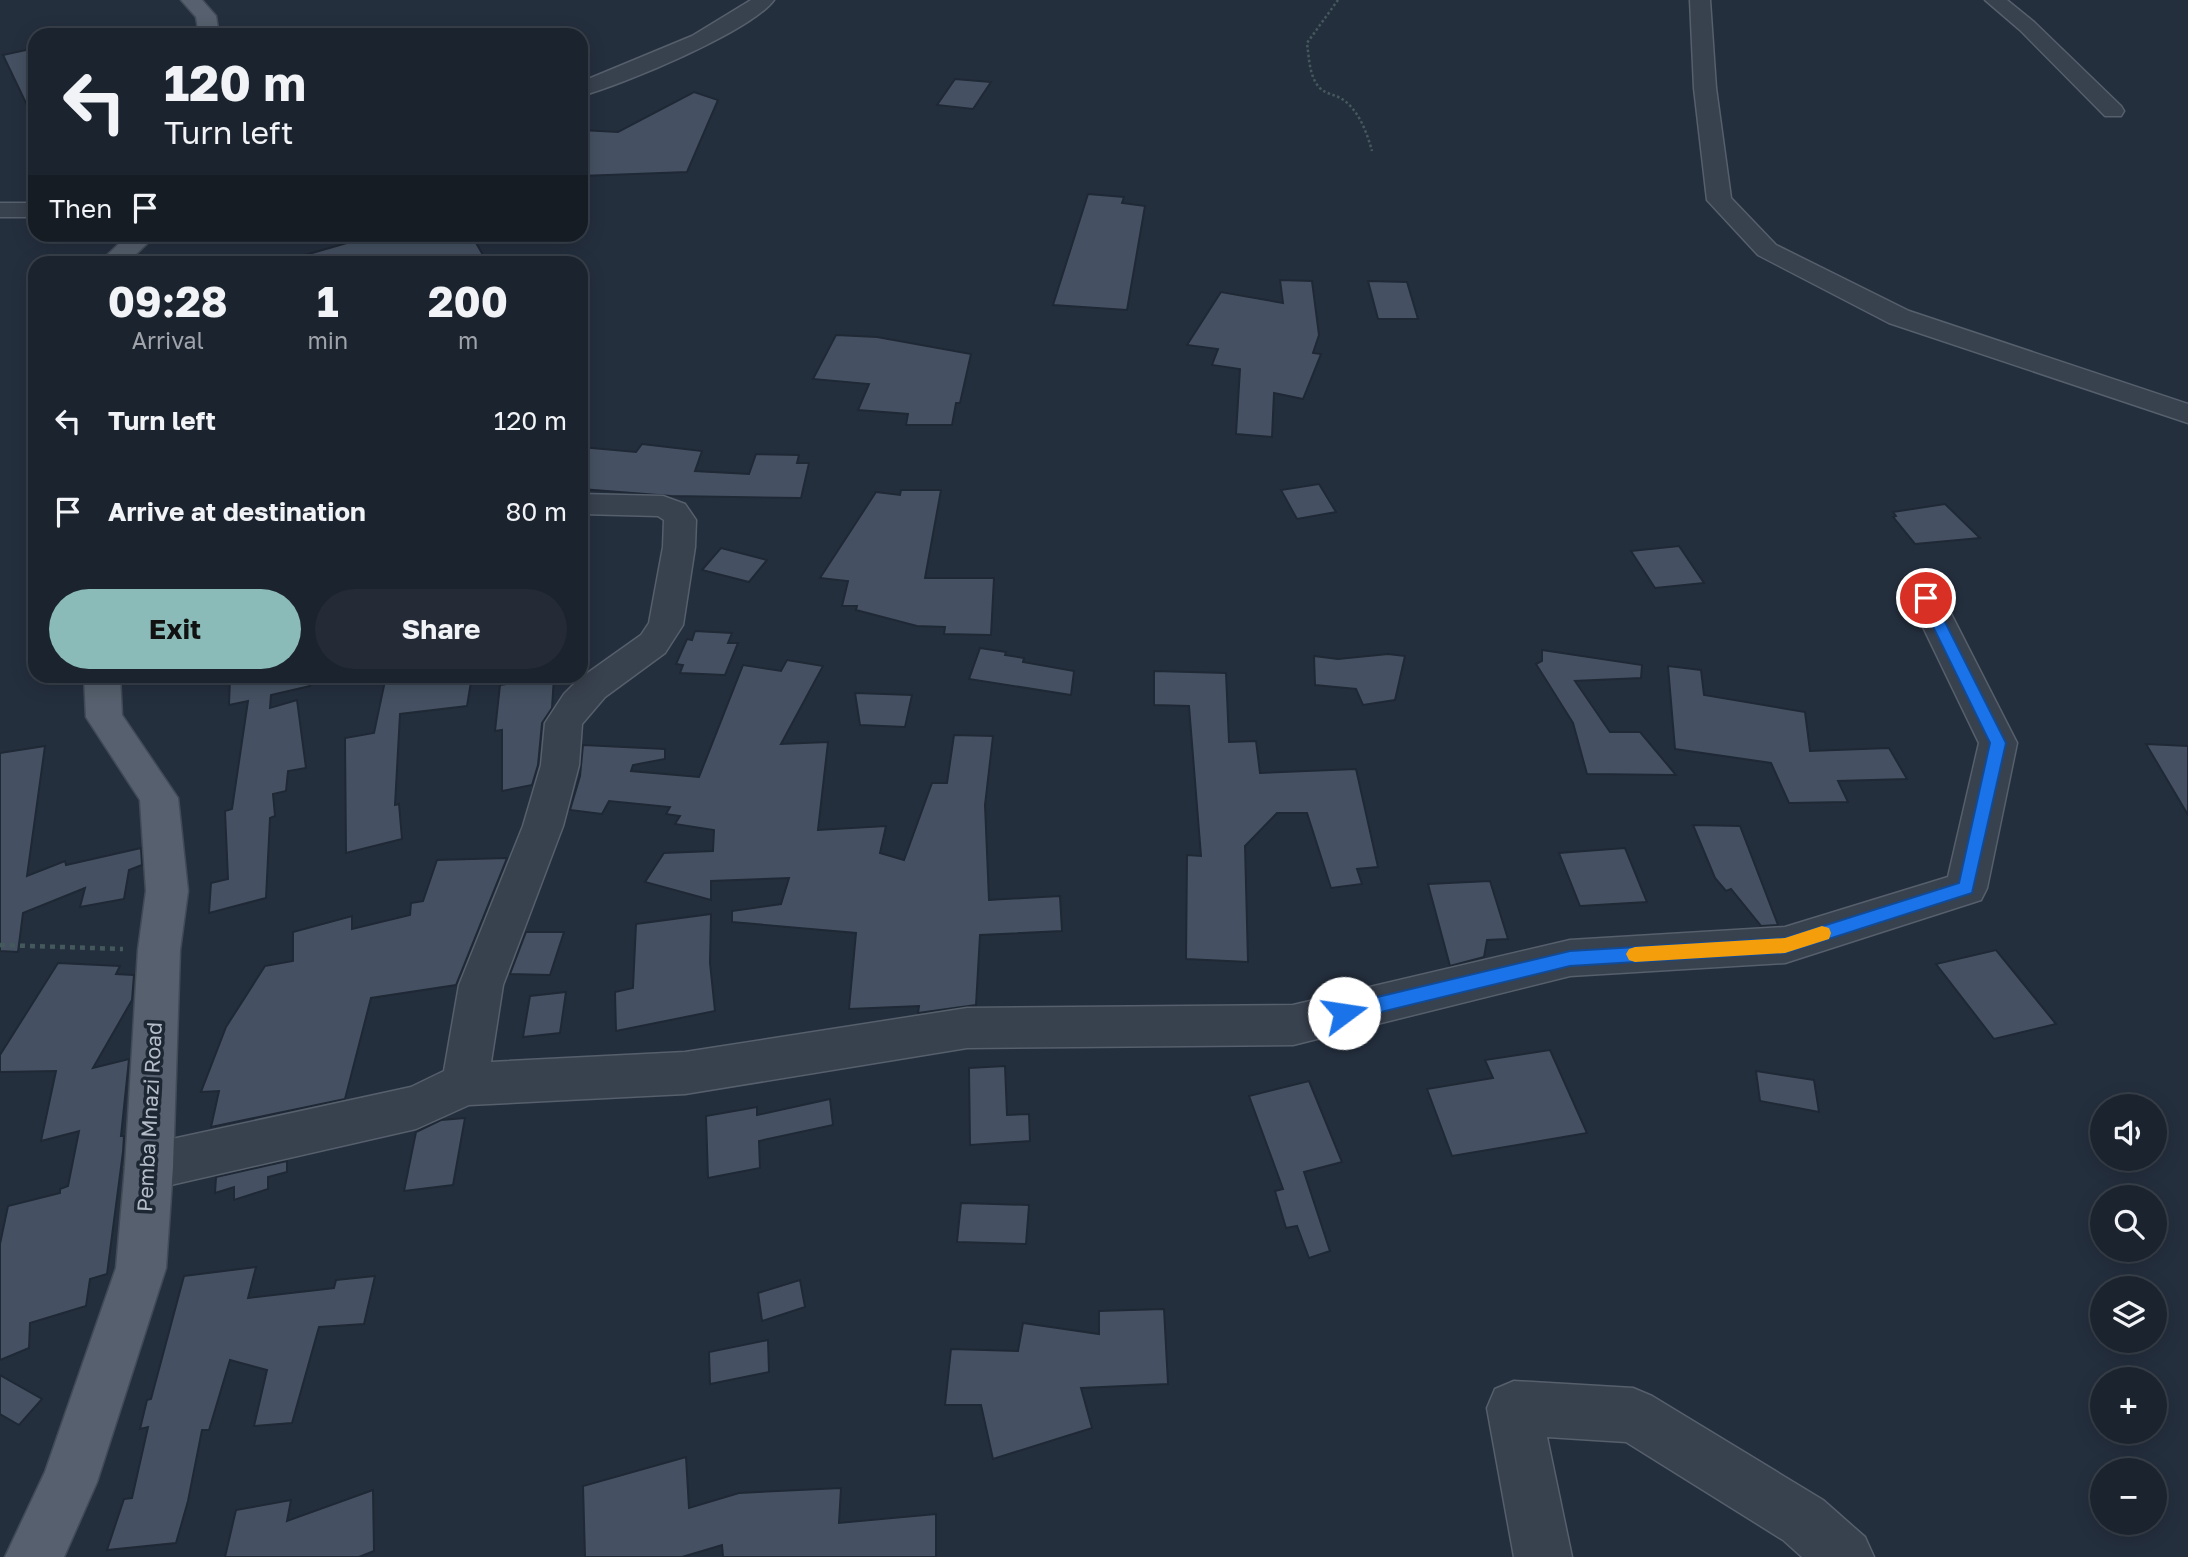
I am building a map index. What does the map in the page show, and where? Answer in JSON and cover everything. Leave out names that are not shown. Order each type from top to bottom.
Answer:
[{"type":"main road","points":[[191,0],[206,16],[208,28]]},
{"type":"main road","points":[[120,256],[136,242]]},
{"type":"main road","name":"Pemba Mnazi Road","points":[[34,1557],[69,1482],[141,1268],[149,1167],[159,950],[167,891],[159,798],[104,718],[102,683]]},
{"type":"street","points":[[588,86],[693,43],[752,10],[764,0]]},
{"type":"street","points":[[1700,0],[1705,88],[1718,200],[1767,250],[1899,317],[2188,414]]},
{"type":"street","points":[[1994,0],[2027,26],[2113,111]]},
{"type":"street","points":[[0,210],[28,210]]},
{"type":"street","points":[[465,1084],[481,985],[543,827],[560,765],[564,723],[577,703],[592,688],[653,644],[666,625],[679,547],[680,520],[674,511],[663,506],[588,504]]},
{"type":"street","points":[[149,1167],[416,1107],[465,1084],[685,1073],[967,1028],[1293,1026],[1570,958],[1785,945],[1966,888],[1998,743],[1926,598]]},
{"type":"street","points":[[1544,1557],[1514,1408],[1633,1415],[1804,1520],[1846,1557]]},
{"type":"path","points":[[1338,0],[1307,43],[1313,78],[1322,91],[1342,99],[1355,113],[1368,135],[1372,151]]},
{"type":"path","points":[[0,945],[159,950]]},
{"type":"building","points":[[28,50],[28,107],[3,55]]},
{"type":"building","points":[[955,79],[991,82],[973,109],[937,105]]},
{"type":"building","points":[[694,92],[718,100],[687,172],[588,176],[588,130],[618,132]]},
{"type":"building","points":[[1088,194],[1124,197],[1122,203],[1145,206],[1127,310],[1053,305]]},
{"type":"building","points":[[350,242],[476,242],[484,256],[305,256]]},
{"type":"building","points":[[1280,280],[1312,281],[1319,335],[1313,353],[1321,354],[1303,399],[1274,393],[1272,437],[1236,434],[1240,369],[1212,365],[1218,349],[1187,345],[1221,292],[1283,303]]},
{"type":"building","points":[[1368,281],[1407,282],[1418,319],[1378,319]]},
{"type":"building","points":[[836,335],[877,337],[971,354],[952,425],[906,425],[908,414],[858,410],[869,384],[813,379]]},
{"type":"building","points":[[642,444],[702,451],[695,471],[749,474],[756,454],[799,455],[797,463],[809,463],[801,498],[671,496],[588,490],[588,448],[636,452]]},
{"type":"building","points":[[1319,484],[1336,512],[1297,519],[1281,490]]},
{"type":"building","points":[[901,490],[941,490],[925,578],[994,578],[991,635],[944,634],[945,627],[917,626],[856,610],[857,606],[842,606],[848,581],[820,578],[876,492],[900,495]]},
{"type":"building","points":[[1945,504],[1980,538],[1915,544],[1893,517],[1896,516],[1893,512]]},
{"type":"building","points":[[1679,546],[1704,583],[1655,588],[1631,551]]},
{"type":"building","points":[[721,548],[767,560],[749,582],[702,570]]},
{"type":"building","points":[[695,631],[732,633],[728,643],[738,643],[725,675],[680,673],[683,665],[676,664],[687,639],[692,640]]},
{"type":"building","points":[[980,648],[1006,652],[1005,655],[1024,658],[1023,662],[1074,671],[1071,695],[969,679]]},
{"type":"building","points":[[1542,650],[1642,665],[1641,678],[1575,681],[1610,732],[1640,732],[1676,775],[1587,774],[1573,723],[1536,664],[1542,661]]},
{"type":"building","points":[[1388,654],[1405,656],[1395,700],[1363,705],[1356,689],[1315,685],[1314,656],[1338,659]]},
{"type":"building","points":[[787,660],[823,666],[781,744],[828,742],[818,830],[886,826],[880,853],[904,860],[932,783],[947,783],[954,735],[993,736],[985,805],[989,900],[1060,896],[1062,931],[980,935],[976,1005],[918,1013],[919,1006],[849,1009],[856,933],[732,922],[732,911],[781,904],[789,878],[711,881],[711,900],[645,882],[664,853],[713,851],[714,830],[675,824],[680,816],[666,814],[670,807],[609,801],[602,814],[570,810],[580,776],[583,745],[665,749],[665,759],[633,765],[631,771],[699,777],[743,665],[781,671]]},
{"type":"building","points":[[1668,666],[1701,670],[1704,695],[1805,712],[1810,751],[1889,748],[1907,779],[1838,781],[1848,802],[1789,803],[1771,763],[1675,749]]},
{"type":"building","points":[[1154,671],[1226,673],[1229,742],[1256,741],[1260,773],[1356,769],[1378,867],[1357,869],[1362,884],[1331,888],[1307,813],[1277,813],[1245,846],[1248,962],[1186,959],[1187,855],[1201,856],[1189,706],[1154,705]]},
{"type":"building","points":[[230,683],[310,683],[310,686],[271,695],[270,708],[297,700],[306,768],[288,771],[286,791],[273,794],[275,816],[270,818],[266,898],[209,913],[211,883],[228,879],[225,811],[232,809],[248,701],[229,705]]},
{"type":"building","points":[[385,683],[471,683],[467,706],[400,714],[395,805],[399,804],[402,839],[346,853],[345,738],[374,733]]},
{"type":"building","points":[[554,683],[552,708],[542,723],[538,765],[532,785],[502,791],[502,730],[495,731],[500,685]]},
{"type":"building","points":[[855,693],[912,695],[905,727],[860,725]]},
{"type":"building","points":[[2146,744],[2188,746],[2188,815]]},
{"type":"building","points":[[45,746],[27,876],[65,861],[66,865],[141,848],[142,865],[129,870],[124,899],[80,907],[85,888],[23,913],[18,952],[0,951],[0,753]]},
{"type":"building","points":[[1693,825],[1740,826],[1778,925],[1761,926],[1731,889],[1726,891],[1715,878]]},
{"type":"building","points":[[1625,848],[1647,902],[1580,906],[1559,853]]},
{"type":"building","points":[[507,858],[456,985],[371,998],[345,1099],[211,1127],[219,1091],[201,1092],[226,1027],[265,966],[293,961],[293,932],[352,916],[352,929],[410,915],[411,903],[423,901],[437,860]]},
{"type":"building","points":[[1490,881],[1508,939],[1487,940],[1484,957],[1450,966],[1428,884]]},
{"type":"building","points":[[711,914],[710,963],[715,1011],[616,1031],[615,992],[633,988],[636,924]]},
{"type":"building","points":[[526,932],[564,932],[550,975],[510,974]]},
{"type":"building","points":[[1996,950],[2056,1024],[1994,1039],[1936,964]]},
{"type":"building","points":[[58,963],[120,966],[116,974],[134,975],[132,1000],[93,1068],[129,1059],[121,1136],[124,1136],[123,1152],[107,1274],[90,1279],[86,1306],[30,1323],[29,1348],[0,1360],[0,1244],[8,1206],[60,1193],[60,1189],[68,1186],[79,1131],[41,1141],[56,1071],[0,1072],[0,1055]]},
{"type":"building","points":[[566,992],[560,1033],[523,1037],[530,996]]},
{"type":"building","points":[[1550,1050],[1587,1133],[1452,1156],[1427,1089],[1493,1078],[1485,1060]]},
{"type":"building","points":[[1005,1066],[1007,1115],[1029,1114],[1030,1141],[970,1145],[969,1068]]},
{"type":"building","points":[[1756,1071],[1814,1080],[1819,1112],[1760,1101]]},
{"type":"building","points":[[1309,1081],[1342,1162],[1304,1172],[1330,1251],[1309,1258],[1297,1226],[1286,1228],[1275,1191],[1283,1189],[1249,1096]]},
{"type":"building","points":[[830,1099],[833,1125],[759,1141],[760,1168],[708,1178],[706,1116],[757,1107],[757,1115]]},
{"type":"building","points":[[465,1118],[453,1185],[404,1191],[416,1132],[441,1120]]},
{"type":"building","points":[[287,1161],[287,1172],[268,1177],[268,1189],[234,1200],[234,1187],[215,1193],[216,1177]]},
{"type":"building","points":[[961,1203],[1029,1205],[1026,1244],[957,1242]]},
{"type":"building","points":[[256,1267],[248,1298],[334,1288],[336,1280],[375,1276],[364,1324],[319,1327],[292,1423],[254,1426],[267,1370],[230,1360],[209,1430],[202,1430],[188,1501],[176,1543],[107,1550],[124,1499],[132,1498],[148,1427],[140,1429],[147,1400],[151,1399],[184,1276]]},
{"type":"building","points":[[800,1280],[805,1307],[762,1321],[758,1293]]},
{"type":"building","points":[[1164,1309],[1168,1384],[1081,1388],[1092,1428],[993,1459],[981,1405],[945,1405],[951,1349],[1018,1351],[1023,1323],[1099,1334],[1099,1311]]},
{"type":"building","points":[[768,1340],[769,1372],[710,1384],[709,1352]]},
{"type":"building","points":[[0,1375],[42,1399],[19,1425],[0,1414]]},
{"type":"building","points":[[686,1457],[689,1508],[739,1493],[841,1488],[839,1523],[936,1514],[936,1557],[723,1557],[722,1545],[682,1557],[585,1557],[583,1486]]},
{"type":"building","points":[[373,1490],[374,1551],[359,1557],[225,1557],[236,1510],[291,1500],[287,1521]]},
{"type":"slow traffic","points":[[1635,954],[1785,945],[1822,933]]},
{"type":"route","points":[[1344,1013],[1570,958],[1785,945],[1966,888],[1998,743],[1926,598]]}]
